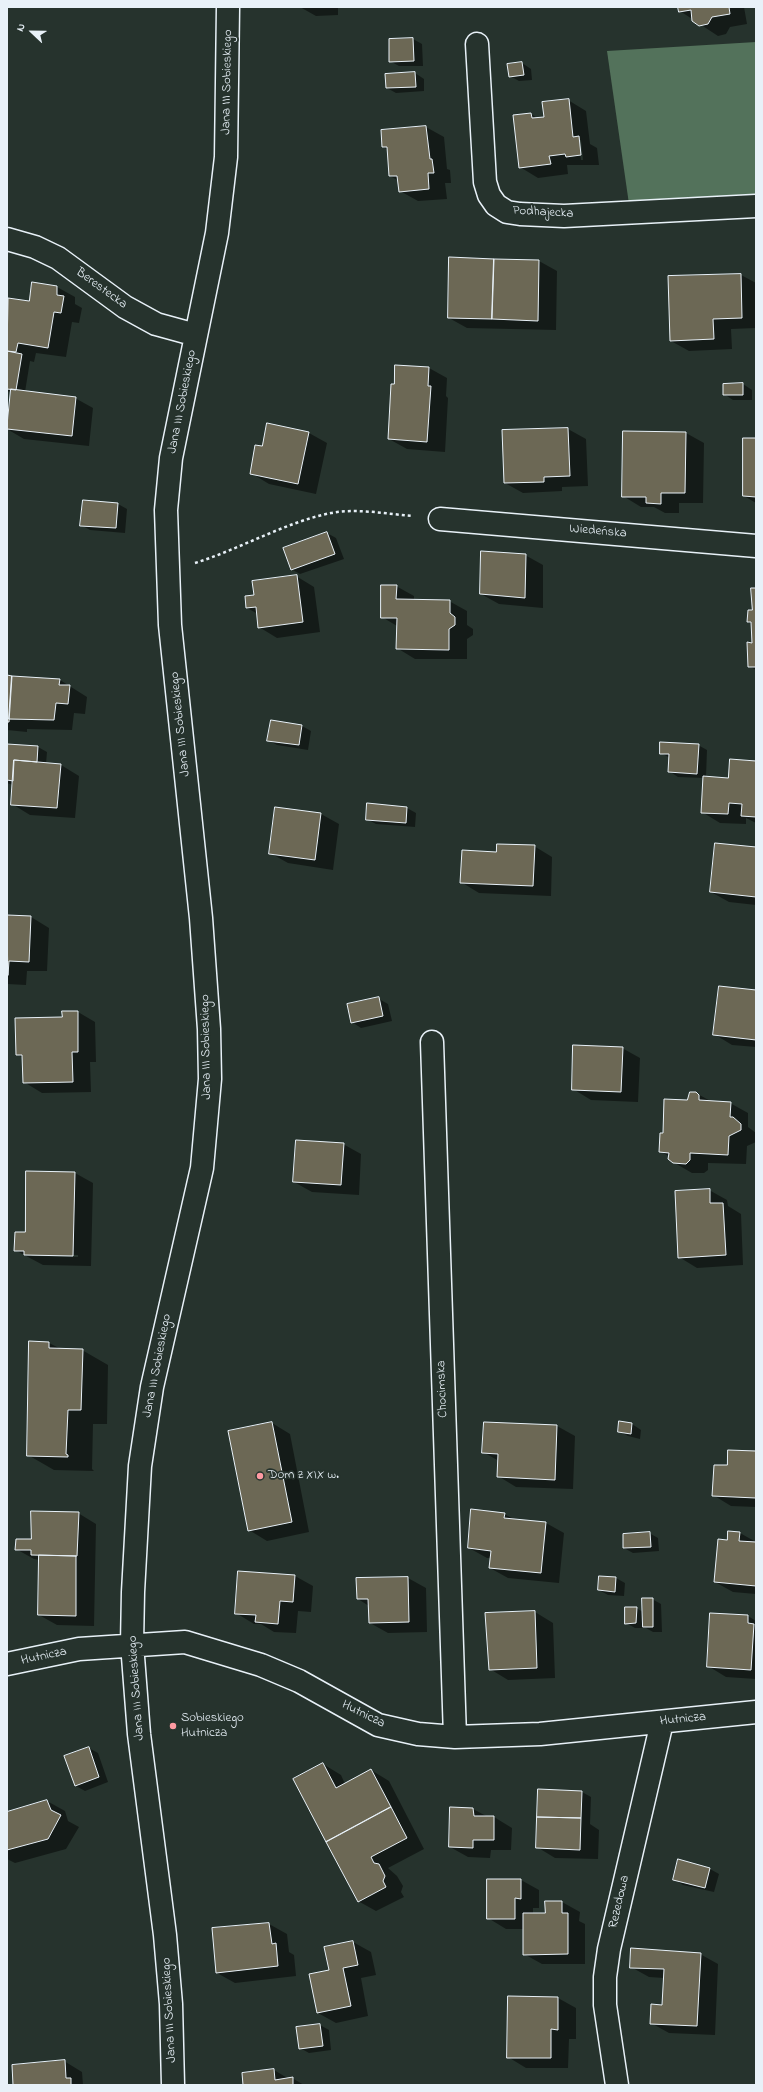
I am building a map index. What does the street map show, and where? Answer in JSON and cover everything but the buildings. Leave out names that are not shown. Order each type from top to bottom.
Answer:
[{"type":"street","name":"Jana III Sobieskiego","points":[[173,2085],[171,2004],[165,1935],[139,1734],[132,1644],[135,1550],[140,1466],[152,1387],[202,1168],[210,1079],[209,1029],[201,918],[170,625],[166,510],[171,458],[217,233],[226,157],[228,7]]},
{"type":"street","name":"Podhajecka","points":[[477,44],[485,182],[489,195],[496,205],[507,212],[564,216],[756,206]]},
{"type":"street","name":"Berestecka","points":[[7,239],[35,247],[58,258],[126,307],[156,324],[196,335]]},
{"type":"street","name":"Wiedeńska","points":[[440,519],[756,546]]},
{"type":"street","name":"Chocimska","points":[[432,1042],[455,1737]]},
{"type":"street","name":"Hutnicza","points":[[7,1664],[79,1649],[132,1644],[185,1642],[218,1651],[299,1681],[378,1725],[418,1734],[455,1737],[540,1734],[756,1712]]},
{"type":"street","name":"Rezedowa","points":[[617,2085],[605,2005],[605,1977],[609,1949],[662,1722]]},
{"type":"path","points":[[189,565],[217,556],[310,519],[332,513],[362,512],[440,519]]},
{"type":"green space","points":[[756,42],[756,198],[629,204],[607,51]]},
{"type":"place","name":"Dom z XIX w.","points":[[260,1476]]},
{"type":"place","name":"Sobieskiego Hutnicza","points":[[173,1726]]}]
